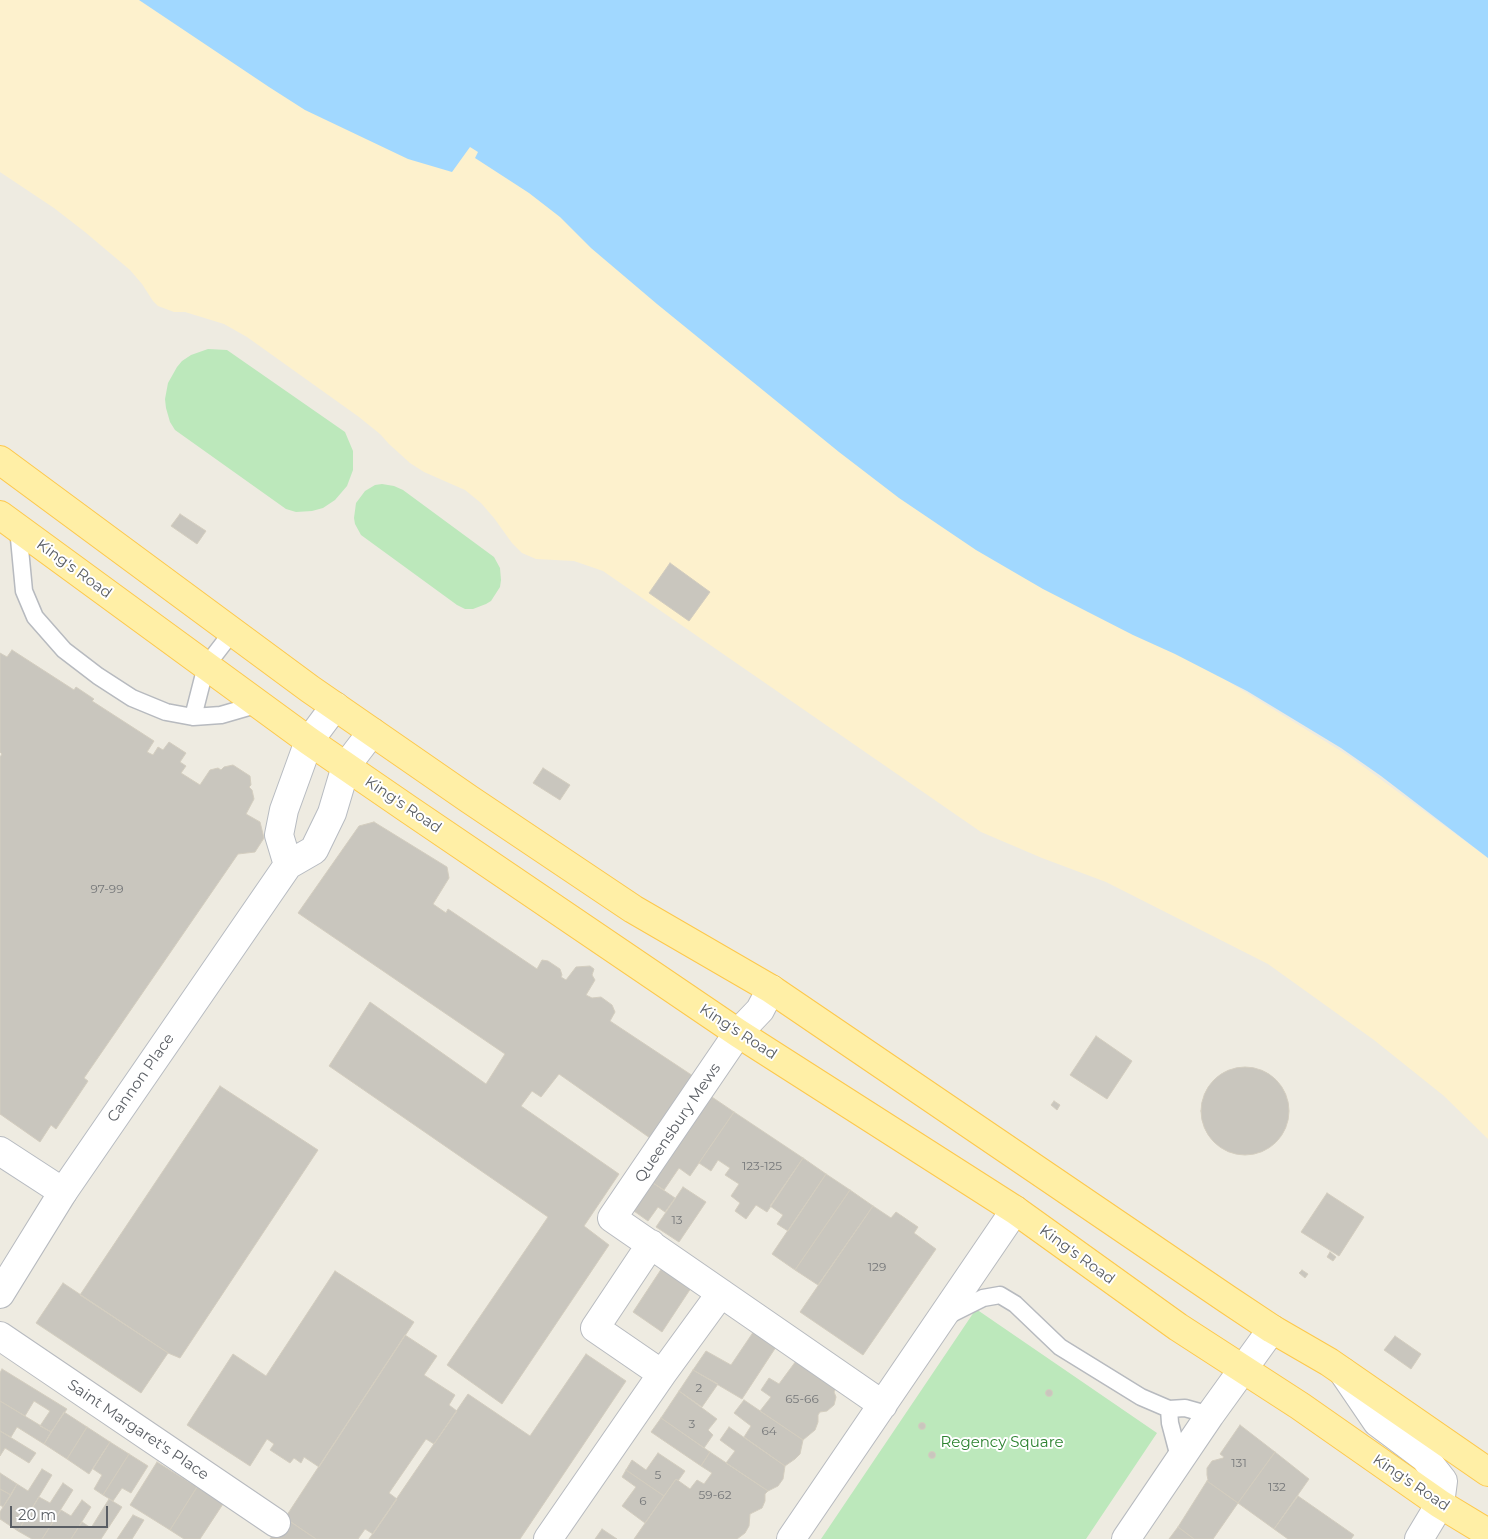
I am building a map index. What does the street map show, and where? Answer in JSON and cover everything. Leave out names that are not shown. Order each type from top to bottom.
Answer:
[{"type":"main road","points":[[0,460],[335,706],[470,800],[633,909],[771,990],[1272,1329],[1342,1371],[1488,1472]]},
{"type":"main road","name":"King's Road","points":[[9,522],[310,741],[738,1034],[1015,1210],[1178,1328],[1243,1369],[1440,1504],[1488,1533]]},
{"type":"street","points":[[288,865],[279,835],[284,810],[310,741],[335,706]]},
{"type":"street","name":"Cannon Place","points":[[0,1294],[62,1192],[288,865],[314,850],[332,813],[346,766],[372,732]]},
{"type":"street","name":"Queensbury Mews","points":[[771,990],[760,1010],[738,1034],[612,1218],[882,1404]]},
{"type":"street","points":[[0,1151],[62,1192]]},
{"type":"street","points":[[791,1539],[1015,1210]]},
{"type":"street","points":[[651,1244],[594,1328],[662,1374]]},
{"type":"street","points":[[548,1539],[662,1374],[721,1293]]},
{"type":"street","points":[[1126,1539],[1210,1415],[1272,1329]]},
{"type":"street","name":"Saint Margaret's Place","points":[[0,1336],[276,1523]]},
{"type":"street","points":[[1342,1371],[1377,1422],[1425,1458],[1443,1481],[1440,1504],[1419,1539]]},
{"type":"lane","points":[[9,522],[24,591],[36,617],[64,650],[98,676],[132,698],[166,712],[193,717],[221,715],[259,704]]},
{"type":"lane","points":[[193,717],[206,666],[233,631]]},
{"type":"lane","points":[[941,1319],[983,1298],[1000,1295],[1015,1304],[1060,1347],[1141,1397],[1169,1409],[1185,1408],[1210,1415]]},
{"type":"lane","points":[[1169,1409],[1170,1423],[1180,1461]]},
{"type":"green space","points":[[208,349],[227,350],[345,432],[353,451],[353,470],[347,486],[335,500],[323,508],[312,511],[296,512],[286,509],[175,430],[170,422],[166,408],[165,399],[168,383],[182,361],[191,355]]},
{"type":"green space","points":[[382,484],[403,490],[494,557],[500,568],[501,580],[500,587],[491,601],[473,609],[465,609],[457,605],[361,535],[354,518],[356,503],[365,491],[375,485]]},
{"type":"green space","name":"Regency Square","points":[[976,1309],[1157,1433],[1086,1539],[821,1539]]},
{"type":"sand","points":[[0,0],[188,0],[459,129],[1093,598],[1349,756],[1488,858],[1488,1139],[1444,1096],[1374,1040],[1268,964],[1106,882],[981,832],[603,571],[574,561],[536,559],[522,553],[481,503],[465,490],[424,472],[410,463],[359,417],[247,337],[224,324],[185,312],[174,312],[158,306],[130,270],[54,208],[0,172]]},
{"type":"water","points":[[139,0],[1488,0],[1488,858],[1381,776],[1341,748],[1247,691],[1043,589],[976,550],[899,498],[839,452],[657,304],[591,248],[560,217],[529,193],[475,158],[478,152],[470,147],[452,172],[408,159],[305,110]]},
{"type":"building","points":[[180,514],[206,531],[197,544],[171,526]]},
{"type":"building","points":[[670,563],[710,592],[689,621],[649,593]]},
{"type":"building","points":[[12,650],[74,690],[76,687],[94,699],[92,701],[154,741],[147,752],[153,755],[158,747],[163,750],[169,742],[186,753],[180,762],[186,766],[181,773],[200,785],[210,770],[218,768],[221,770],[224,767],[233,765],[250,776],[251,785],[249,787],[252,790],[254,799],[246,814],[260,822],[264,838],[255,852],[238,854],[84,1078],[88,1081],[56,1129],[51,1125],[40,1142],[0,1114],[0,757],[2,754],[0,752],[0,653],[7,657]]},
{"type":"building","points":[[543,768],[570,785],[560,800],[533,783]]},
{"type":"building","points":[[374,822],[447,867],[449,878],[433,904],[446,913],[448,909],[537,969],[542,960],[548,961],[560,969],[561,977],[566,980],[576,967],[590,966],[594,969],[592,975],[595,980],[586,995],[592,998],[601,997],[612,1005],[615,1012],[610,1021],[693,1076],[650,1138],[559,1074],[541,1097],[532,1091],[521,1106],[619,1174],[584,1226],[609,1245],[502,1404],[447,1365],[548,1217],[329,1066],[370,1002],[486,1084],[505,1054],[298,913],[359,826]]},
{"type":"building","points":[[1096,1036],[1132,1061],[1107,1099],[1070,1075]]},
{"type":"building","points":[[1245,1067],[1262,1070],[1276,1080],[1286,1094],[1289,1111],[1286,1128],[1276,1142],[1262,1152],[1245,1155],[1228,1152],[1214,1142],[1204,1128],[1201,1111],[1204,1094],[1214,1080],[1228,1070]]},
{"type":"building","points":[[220,1086],[318,1150],[180,1358],[168,1353],[80,1295]]},
{"type":"building","points":[[709,1095],[734,1112],[690,1176],[679,1168],[664,1190],[650,1181]]},
{"type":"building","points":[[1054,1101],[1060,1105],[1057,1110],[1051,1105]]},
{"type":"building","points":[[734,1112],[803,1158],[767,1212],[756,1205],[746,1219],[735,1211],[740,1203],[731,1196],[739,1184],[725,1175],[730,1168],[718,1160],[711,1171],[699,1163]]},
{"type":"building","points":[[803,1158],[826,1174],[788,1231],[777,1224],[783,1215],[770,1206]]},
{"type":"building","points":[[826,1174],[850,1190],[795,1270],[772,1254]]},
{"type":"building","points":[[650,1181],[675,1198],[665,1212],[658,1207],[648,1221],[631,1209]]},
{"type":"building","points":[[683,1187],[706,1202],[679,1242],[656,1227]]},
{"type":"building","points":[[850,1190],[873,1206],[818,1285],[795,1270]]},
{"type":"building","points":[[1327,1193],[1364,1217],[1339,1256],[1301,1232]]},
{"type":"building","points":[[873,1206],[891,1218],[896,1212],[918,1227],[914,1233],[936,1249],[863,1355],[800,1312]]},
{"type":"building","points":[[1330,1252],[1336,1257],[1333,1261],[1327,1257]]},
{"type":"building","points":[[662,1268],[691,1288],[662,1332],[633,1312]]},
{"type":"building","points":[[1302,1270],[1308,1274],[1305,1278],[1299,1273]]},
{"type":"building","points":[[335,1271],[414,1322],[319,1467],[304,1457],[301,1463],[294,1458],[290,1463],[270,1450],[274,1444],[267,1439],[250,1466],[187,1425],[233,1354],[266,1376]]},
{"type":"building","points":[[63,1283],[168,1353],[141,1393],[36,1323]]},
{"type":"building","points":[[754,1331],[776,1347],[742,1399],[693,1370],[706,1351],[731,1365]]},
{"type":"building","points":[[405,1335],[437,1356],[424,1375],[455,1395],[449,1405],[457,1411],[434,1444],[426,1439],[389,1493],[397,1499],[373,1534],[365,1529],[358,1539],[316,1539],[285,1518]]},
{"type":"building","points":[[1395,1336],[1421,1354],[1411,1369],[1384,1350]]},
{"type":"building","points":[[586,1354],[626,1381],[520,1539],[369,1539],[468,1394],[530,1436]]},
{"type":"building","points":[[796,1361],[836,1388],[834,1392],[836,1397],[834,1405],[827,1411],[820,1412],[815,1430],[803,1440],[760,1411],[771,1397],[761,1390],[769,1378],[779,1384]]},
{"type":"building","points":[[2,1369],[67,1409],[51,1432],[40,1426],[50,1411],[34,1401],[25,1416],[0,1401],[0,1373]]},
{"type":"building","points":[[693,1370],[718,1384],[702,1407],[679,1391]]},
{"type":"building","points":[[1049,1389],[1053,1393],[1049,1397],[1045,1393]]},
{"type":"building","points":[[679,1391],[717,1419],[708,1430],[713,1435],[704,1448],[661,1418]]},
{"type":"building","points":[[744,1400],[803,1440],[800,1454],[795,1459],[785,1466],[744,1437],[751,1426],[734,1413]]},
{"type":"building","points":[[0,1401],[51,1432],[44,1444],[17,1427],[11,1437],[0,1431]]},
{"type":"building","points":[[64,1412],[87,1427],[67,1459],[44,1444]]},
{"type":"building","points":[[661,1418],[710,1452],[701,1466],[651,1432]]},
{"type":"building","points":[[922,1422],[926,1426],[922,1430],[918,1426]]},
{"type":"building","points":[[1240,1425],[1275,1452],[1238,1503],[1207,1481],[1207,1468],[1212,1461],[1224,1457],[1220,1454]]},
{"type":"building","points":[[87,1427],[110,1442],[89,1474],[67,1459]]},
{"type":"building","points":[[729,1427],[785,1466],[783,1479],[778,1486],[768,1491],[726,1463],[735,1451],[720,1440]]},
{"type":"building","points":[[0,1431],[36,1453],[29,1463],[5,1448],[0,1456]]},
{"type":"building","points":[[110,1442],[129,1454],[103,1495],[94,1489],[102,1475],[93,1469]]},
{"type":"building","points":[[932,1451],[936,1455],[932,1459],[928,1455]]},
{"type":"building","points":[[710,1452],[768,1491],[765,1494],[762,1508],[750,1514],[749,1526],[745,1533],[737,1539],[634,1539],[676,1479],[690,1489],[697,1480],[704,1484],[712,1473],[701,1466]]},
{"type":"building","points":[[1275,1452],[1309,1479],[1274,1529],[1238,1503]]},
{"type":"building","points":[[658,1453],[685,1471],[678,1481],[676,1479],[664,1496],[626,1470],[632,1460],[646,1470]]},
{"type":"building","points":[[129,1454],[148,1466],[131,1493],[122,1488],[113,1501],[103,1495]]},
{"type":"building","points":[[157,1462],[197,1487],[170,1530],[130,1505]]},
{"type":"building","points":[[42,1469],[52,1475],[18,1531],[0,1519],[0,1512],[17,1484],[28,1491]]},
{"type":"building","points":[[626,1470],[664,1496],[645,1523],[622,1506],[636,1487],[622,1477]]},
{"type":"building","points":[[0,1473],[17,1484],[11,1495],[0,1489]]},
{"type":"building","points":[[1207,1481],[1238,1503],[1213,1539],[1194,1539],[1178,1527]]},
{"type":"building","points":[[63,1483],[73,1490],[42,1539],[32,1539],[18,1531],[39,1497],[50,1503]]},
{"type":"building","points":[[197,1487],[223,1504],[200,1539],[184,1539],[170,1530]]},
{"type":"building","points":[[0,1489],[11,1495],[3,1507],[0,1505]]},
{"type":"building","points":[[1298,1496],[1354,1535],[1351,1539],[1288,1539],[1274,1529]]},
{"type":"building","points":[[109,1499],[122,1507],[101,1539],[71,1539],[82,1522],[91,1528]]},
{"type":"building","points":[[82,1500],[91,1507],[71,1539],[42,1539],[61,1510],[71,1516]]},
{"type":"building","points":[[133,1515],[144,1520],[132,1539],[117,1539]]},
{"type":"building","points":[[285,1518],[316,1539],[270,1539]]},
{"type":"building","points":[[1178,1527],[1194,1539],[1169,1539]]},
{"type":"building","points":[[602,1529],[617,1539],[595,1539]]}]
